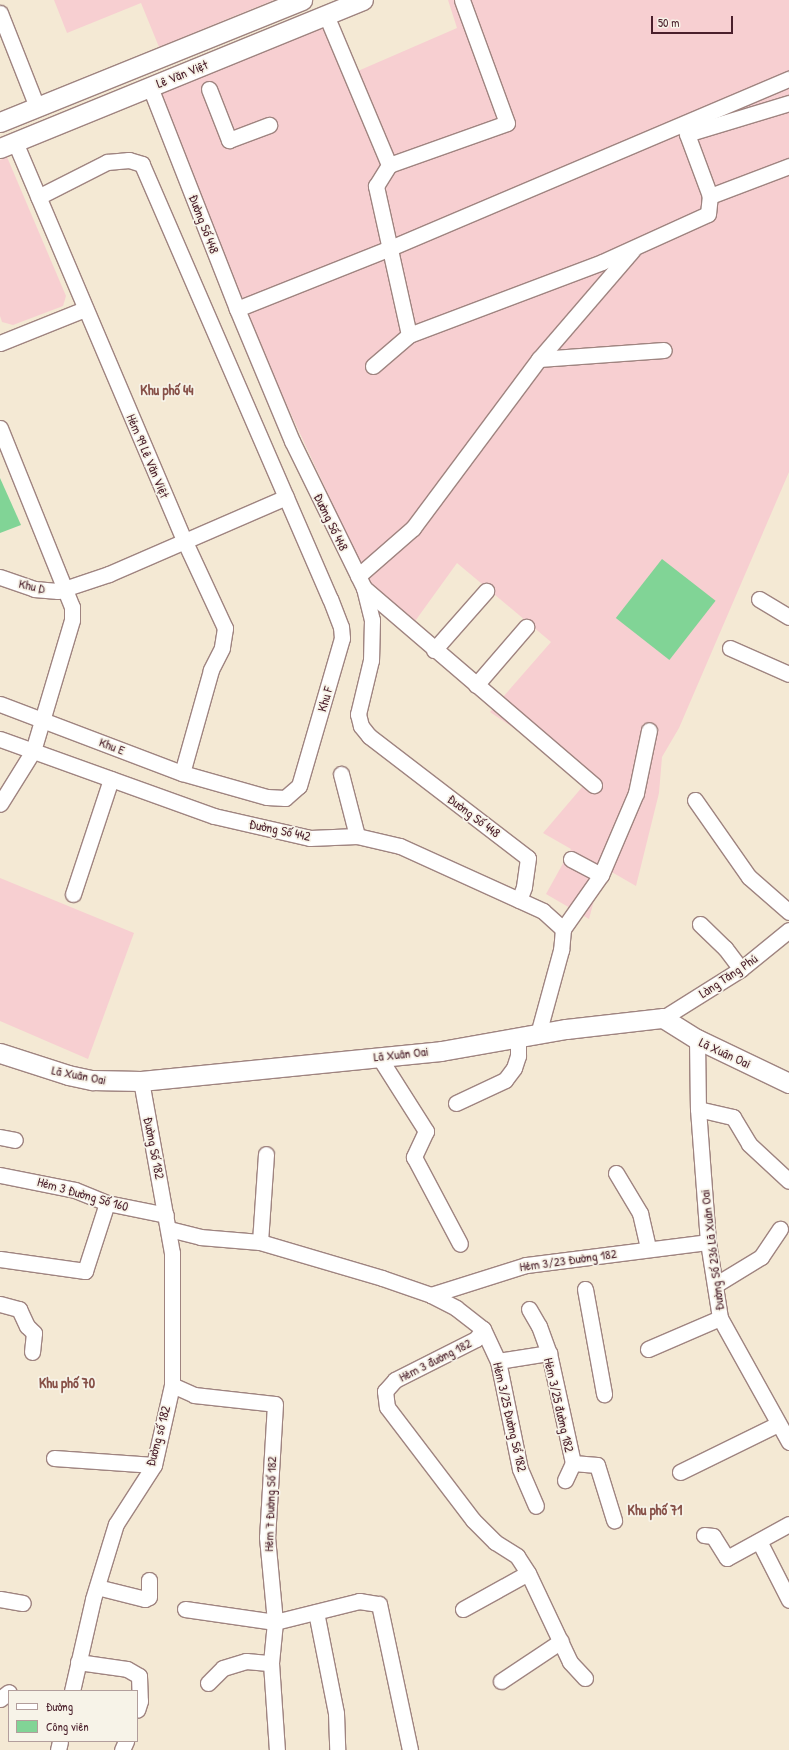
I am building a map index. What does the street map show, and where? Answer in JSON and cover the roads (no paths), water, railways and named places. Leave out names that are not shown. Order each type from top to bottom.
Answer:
[{"type":"main road","name":"Lê Văn Việt","points":[[0,122],[302,0]]},
{"type":"main road","name":"Lê Văn Việt","points":[[8,145],[363,0]]},
{"type":"main road","points":[[142,65],[150,87]]},
{"type":"main road","points":[[108,78],[117,101]]},
{"type":"main road","points":[[37,107],[46,130]]},
{"type":"main road","name":"Lã Xuân Oai","points":[[0,1053],[68,1075],[92,1080],[141,1081],[379,1057],[663,1018],[696,1039],[789,1083]]},
{"type":"street","points":[[408,335],[388,248],[376,186],[389,165],[507,123],[462,0]]},
{"type":"street","points":[[326,15],[389,165]]},
{"type":"street","points":[[1,18],[37,107]]},
{"type":"street","points":[[237,309],[388,248],[789,79]]},
{"type":"street","name":"Đường Số 448","points":[[150,87],[237,309],[292,441],[361,582],[372,620],[371,660],[358,714],[361,726],[369,736],[528,858],[524,887],[519,900]]},
{"type":"street","points":[[209,89],[224,142],[269,124]]},
{"type":"street","points":[[372,366],[408,335],[595,265],[708,214],[710,196],[687,134],[789,103]]},
{"type":"street","name":"Hẻm 99 Lê Văn Việt","points":[[8,145],[38,197],[185,542],[225,628],[222,648],[211,670],[182,773]]},
{"type":"street","name":"Khu F","points":[[38,197],[107,162],[129,160],[142,164],[342,627],[342,638],[299,786],[285,798],[276,799],[182,773]]},
{"type":"street","points":[[710,196],[789,166]]},
{"type":"street","points":[[594,785],[434,650],[361,582],[412,528],[539,359],[635,247]]},
{"type":"street","points":[[0,343],[85,309]]},
{"type":"street","points":[[539,359],[664,350]]},
{"type":"street","points":[[0,428],[72,607],[72,620],[33,751],[0,804]]},
{"type":"street","name":"Khu D","points":[[0,577],[34,589],[64,589],[109,574],[286,497]]},
{"type":"street","points":[[434,650],[486,591]]},
{"type":"street","points":[[759,599],[789,617]]},
{"type":"street","points":[[476,685],[526,627]]},
{"type":"street","points":[[730,648],[789,674]]},
{"type":"street","points":[[0,704],[43,720]]},
{"type":"street","name":"Khu E","points":[[43,720],[182,773]]},
{"type":"street","points":[[538,1034],[561,950],[563,929],[601,875],[636,793],[649,730]]},
{"type":"street","name":"Đường Số 442","points":[[0,739],[214,816],[303,837],[357,836],[400,846],[543,911],[563,929]]},
{"type":"street","points":[[341,774],[357,836]]},
{"type":"street","points":[[73,894],[111,779]]},
{"type":"street","points":[[695,800],[749,878],[789,912]]},
{"type":"street","points":[[571,859],[601,875]]},
{"type":"street","points":[[700,924],[725,948],[741,969]]},
{"type":"street","name":"Làng Tăng Phú","points":[[663,1018],[787,938]]},
{"type":"street","points":[[456,1103],[505,1080],[514,1068],[518,1056],[518,1038]]},
{"type":"street","name":"Đường Số 236 Lã Xuân Oai","points":[[696,1039],[698,1108],[708,1242],[720,1318],[789,1442]]},
{"type":"street","points":[[379,1057],[426,1131],[414,1157],[460,1244]]},
{"type":"street","name":"Đường Số 182","points":[[141,1081],[168,1222]]},
{"type":"street","points":[[698,1108],[733,1117],[748,1144],[789,1181]]},
{"type":"street","points":[[0,1137],[16,1140]]},
{"type":"street","points":[[260,1242],[266,1154]]},
{"type":"street","points":[[616,1173],[640,1213],[648,1249]]},
{"type":"street","name":"Hẻm 3 Đường Số 160","points":[[0,1175],[74,1190],[107,1203],[168,1222]]},
{"type":"street","points":[[0,1259],[85,1271],[107,1203]]},
{"type":"street","name":"Hẻm 3 đường 182","points":[[168,1222],[200,1237],[260,1242],[382,1278],[431,1295],[456,1308],[483,1329],[476,1339],[394,1380],[385,1391],[387,1406],[472,1520],[495,1542],[517,1556],[528,1573],[570,1662],[585,1678]]},
{"type":"street","name":"Đường số 182","points":[[72,1690],[97,1588],[116,1524],[154,1465],[172,1385],[172,1253],[168,1222]]},
{"type":"street","points":[[715,1285],[761,1257],[780,1229]]},
{"type":"street","name":"Hẻm 3/23 Đường 182","points":[[431,1295],[526,1265],[708,1242]]},
{"type":"street","points":[[585,1289],[604,1394]]},
{"type":"street","points":[[0,1304],[21,1311],[27,1326],[34,1333],[32,1352]]},
{"type":"street","points":[[529,1309],[539,1326],[549,1353]]},
{"type":"street","points":[[648,1349],[720,1318]]},
{"type":"street","name":"Hẻm 3/25 Đường Sổ 182","points":[[483,1329],[498,1361],[520,1468],[536,1506]]},
{"type":"street","name":"Hẻm 3/25 đường 182","points":[[498,1361],[549,1353],[573,1463],[565,1480]]},
{"type":"street","name":"Hẻm 7 Đường Số 182","points":[[172,1385],[194,1395],[275,1404],[267,1537],[275,1622]]},
{"type":"street","points":[[680,1472],[778,1424]]},
{"type":"street","points":[[54,1458],[154,1465]]},
{"type":"street","points":[[573,1463],[597,1465],[614,1520]]},
{"type":"street","points":[[704,1535],[713,1536],[727,1558],[789,1524]]},
{"type":"street","points":[[759,1541],[789,1600]]},
{"type":"street","points":[[463,1609],[528,1573]]},
{"type":"street","points":[[97,1588],[144,1599],[149,1597],[149,1580]]},
{"type":"street","points":[[0,1599],[23,1604]]},
{"type":"street","points":[[185,1609],[275,1622],[359,1601],[379,1604],[410,1750]]},
{"type":"street","points":[[316,1612],[336,1713],[337,1750]]},
{"type":"street","points":[[275,1622],[271,1662],[277,1750]]},
{"type":"street","points":[[501,1680],[561,1641]]},
{"type":"street","points":[[208,1683],[223,1668],[246,1661],[271,1662]]},
{"type":"street","points":[[78,1662],[127,1669],[140,1676],[140,1701],[138,1707]]},
{"type":"district","name":"Khu phố 44","points":[[167,390]]},
{"type":"district","name":"Khu phố 70","points":[[67,1383]]},
{"type":"district","name":"Khu phố 71","points":[[655,1510]]}]
